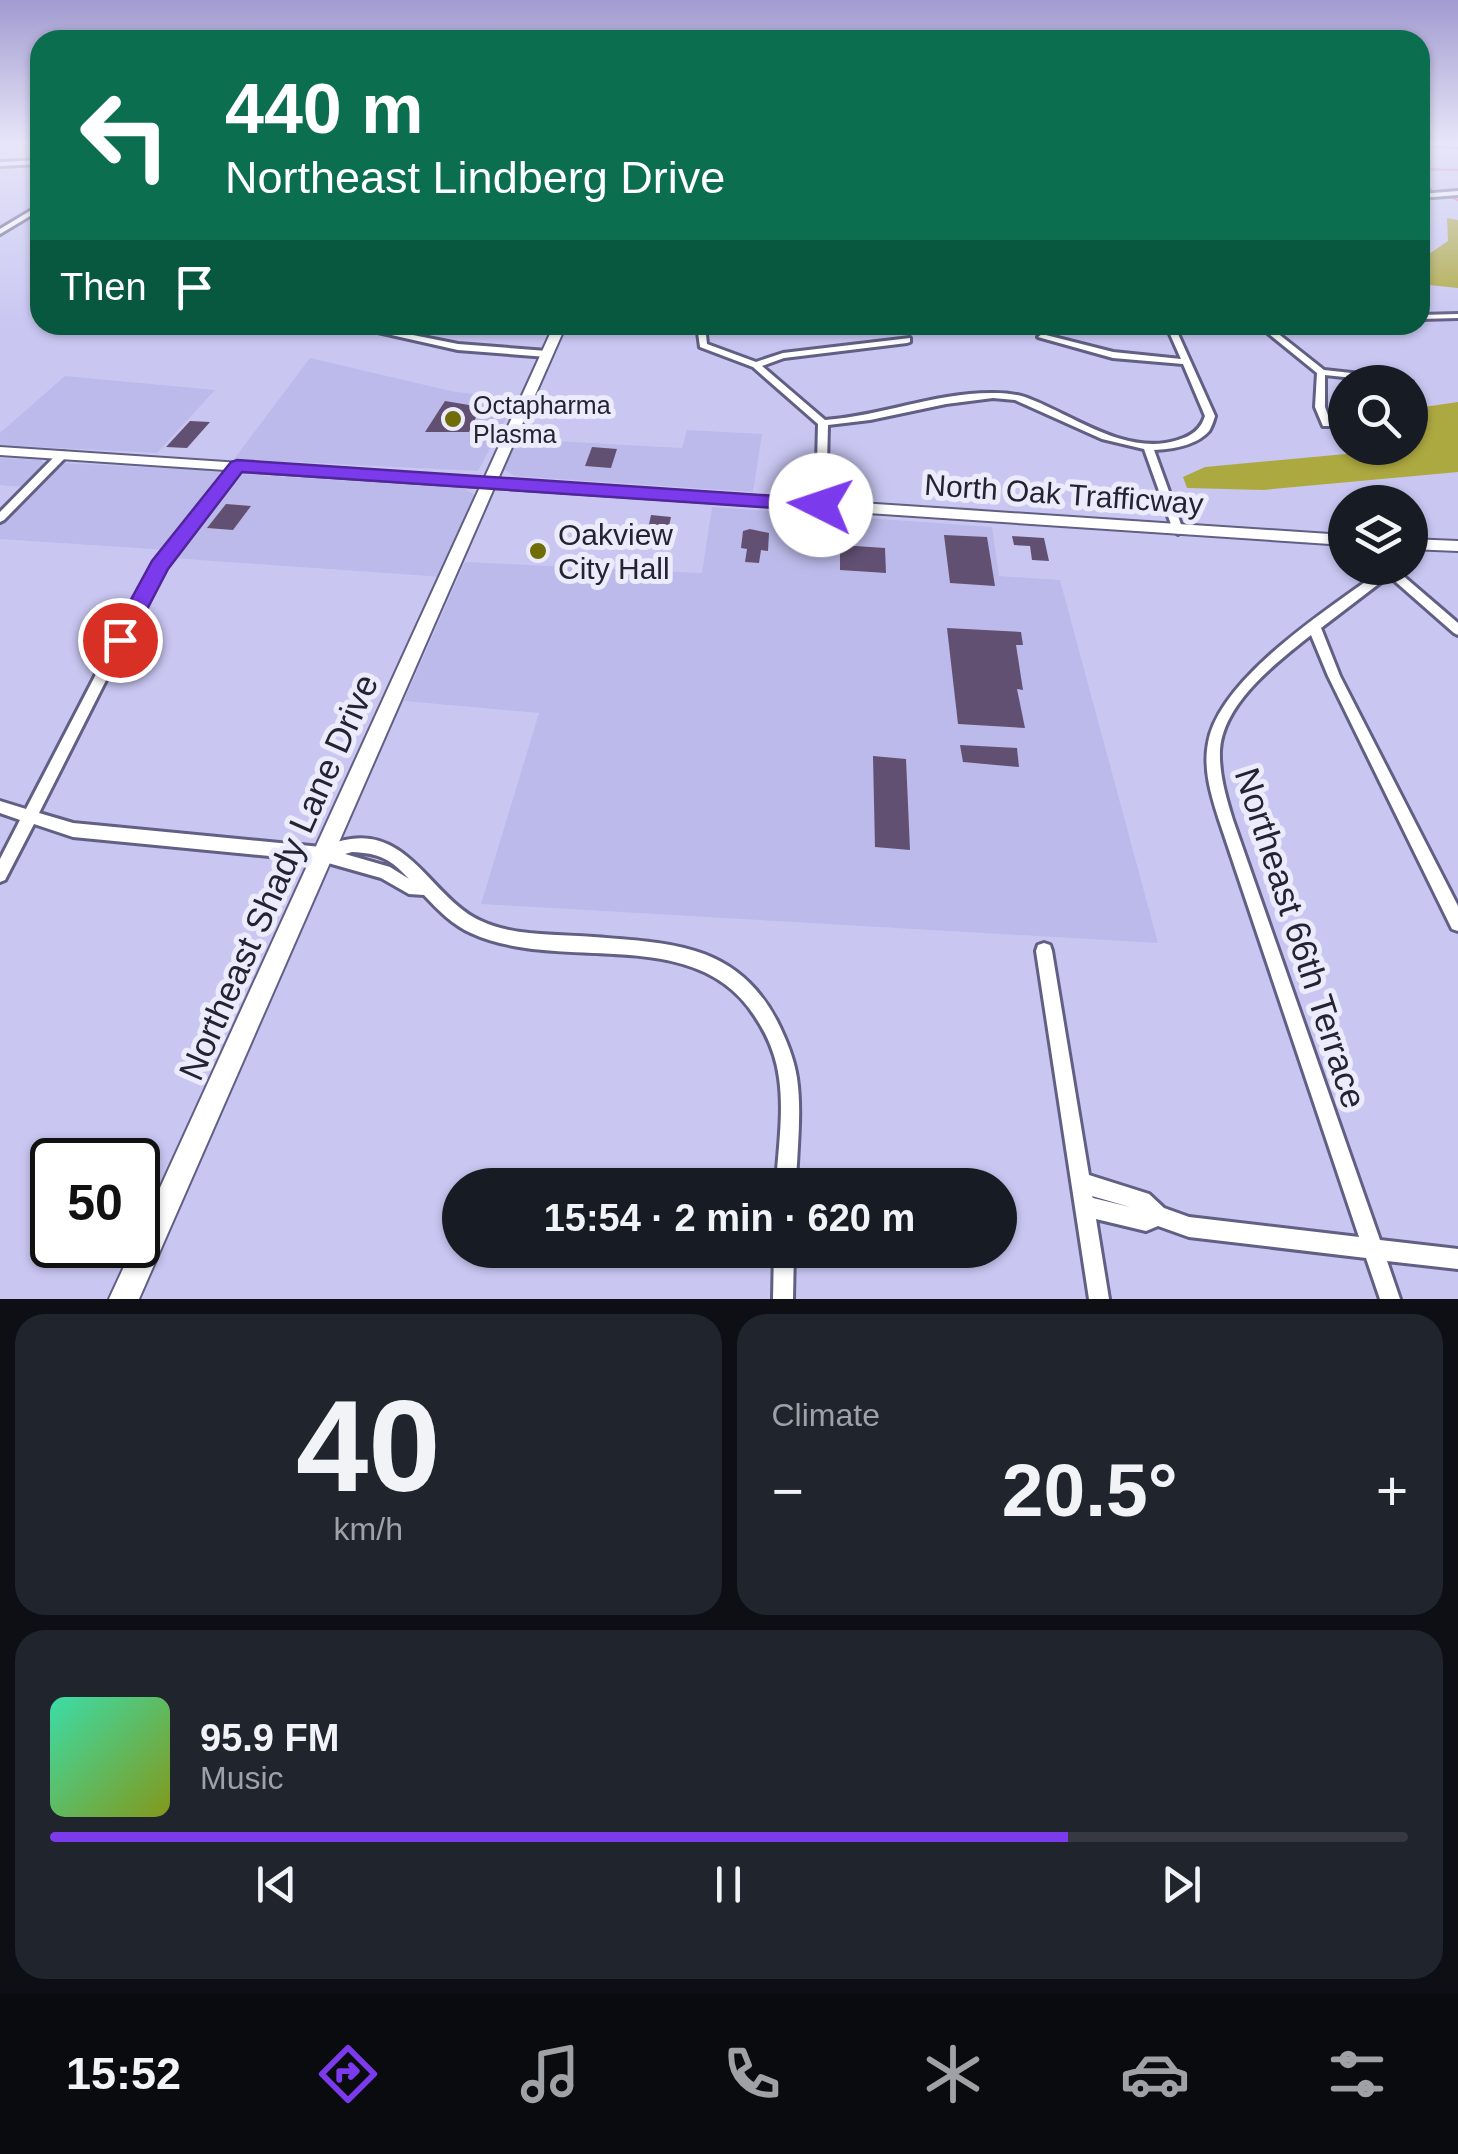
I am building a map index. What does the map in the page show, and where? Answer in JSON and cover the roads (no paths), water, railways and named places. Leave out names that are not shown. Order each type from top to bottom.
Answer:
[{"type":"main road","name":"Northeast Shady Lane Drive","points":[[124,1299],[556,335]]},
{"type":"main road","name":"North Oak Trafficway","points":[[0,452],[1328,539]]},
{"type":"main road","points":[[1428,545],[1458,546]]},
{"type":"street","points":[[0,232],[30,213]]},
{"type":"street","points":[[1430,316],[1458,316]]},
{"type":"street","points":[[401,335],[478,350],[547,354]]},
{"type":"street","points":[[700,335],[699,340],[708,348],[756,364],[823,423],[877,419],[959,399],[1006,396],[1090,430],[1149,448],[1192,438],[1209,422],[1174,335]]},
{"type":"street","points":[[1275,335],[1321,372],[1328,373]]},
{"type":"street","points":[[1042,337],[1113,355],[1185,362]]},
{"type":"street","points":[[756,364],[784,356],[907,340]]},
{"type":"street","points":[[1321,372],[1320,408],[1326,424]]},
{"type":"street","points":[[821,505],[823,423]]},
{"type":"street","points":[[1149,448],[1178,530]]},
{"type":"street","points":[[0,518],[62,455]]},
{"type":"street","points":[[0,875],[151,579],[237,466]]},
{"type":"street","name":"Northeast 66th Terrace","points":[[1368,585],[1314,626],[1226,710],[1218,728],[1212,764],[1226,820],[1390,1299]]},
{"type":"street","points":[[1407,585],[1458,630]]},
{"type":"street","points":[[1314,626],[1334,676],[1458,923]]},
{"type":"street","points":[[0,808],[72,830],[321,854],[385,872],[409,887],[428,888],[459,918],[505,938],[615,946],[694,960],[722,970],[746,991],[770,1028],[788,1078],[786,1168]]},
{"type":"street","points":[[1044,951],[1099,1299]]},
{"type":"street","points":[[1080,1182],[1142,1201],[1158,1216],[1206,1230],[1458,1259]]},
{"type":"street","points":[[1084,1206],[1146,1221],[1158,1216]]},
{"type":"street","points":[[783,1299],[784,1268]]},
{"type":"place","name":"Octapharma Plasma","points":[[453,419]]},
{"type":"place","name":"Oakview City Hall","points":[[538,551]]}]
